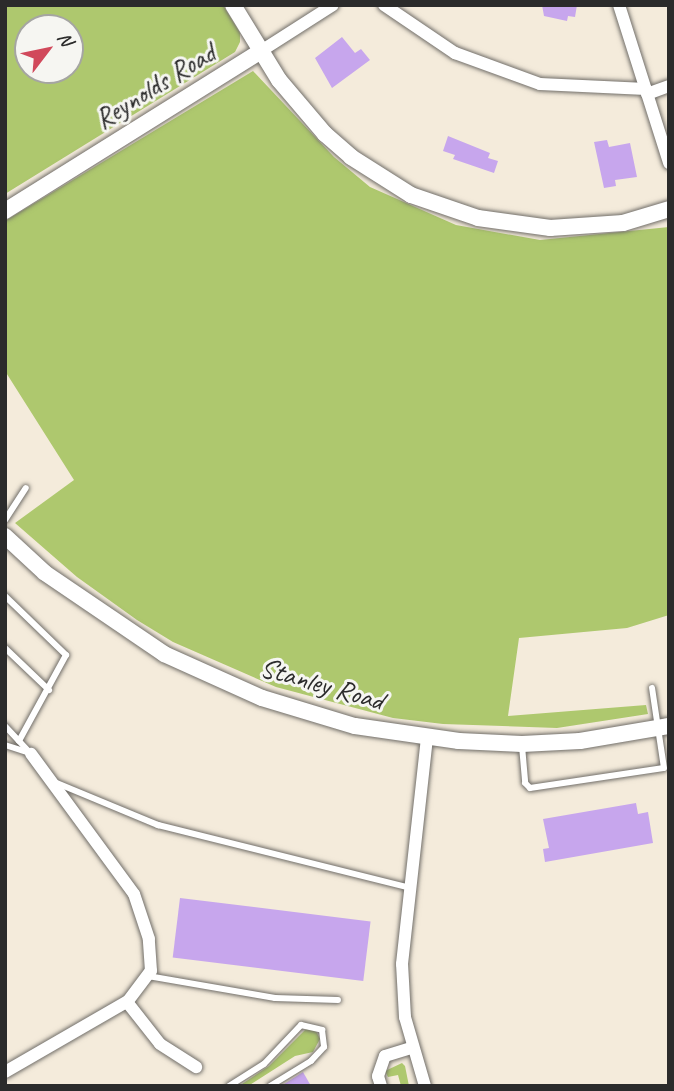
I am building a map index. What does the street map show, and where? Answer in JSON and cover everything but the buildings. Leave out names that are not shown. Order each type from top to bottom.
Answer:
[{"type":"street","points":[[233,5],[261,51],[324,134],[380,177],[444,208],[514,225],[550,228],[623,223],[669,209]]},
{"type":"street","name":"Reynolds Road","points":[[5,211],[333,5]]},
{"type":"street","points":[[384,5],[431,41],[483,65],[540,84],[646,91],[669,86]]},
{"type":"street","points":[[619,5],[669,163]]},
{"type":"street","name":"Stanley Road","points":[[5,536],[91,606],[191,667],[262,698],[355,726],[427,736],[522,744],[580,741],[663,727]]},
{"type":"street","points":[[425,1086],[412,1048],[402,990],[427,736]]},
{"type":"street","points":[[5,1072],[127,1002],[148,976],[149,939],[134,894],[31,754]]},
{"type":"street","points":[[127,1002],[160,1044],[196,1067]]},
{"type":"street","points":[[381,1086],[378,1076],[385,1056],[412,1048]]},
{"type":"lane","points":[[5,520],[26,488]]},
{"type":"lane","points":[[5,596],[66,655],[19,741]]},
{"type":"lane","points":[[5,648],[49,690]]},
{"type":"lane","points":[[522,744],[525,783],[530,788],[664,768],[663,727],[652,688]]},
{"type":"lane","points":[[5,726],[31,754]]},
{"type":"lane","points":[[5,745],[31,754]]},
{"type":"lane","points":[[51,781],[158,825],[410,888]]},
{"type":"lane","points":[[148,976],[275,999],[338,1000]]},
{"type":"lane","points":[[229,1086],[264,1064],[301,1025],[322,1030],[326,1039],[317,1055],[270,1086]]},
{"type":"green space","points":[[5,5],[223,5],[240,33],[240,42],[235,52],[5,194]]},
{"type":"green space","points":[[253,71],[334,157],[370,187],[456,225],[540,240],[669,227],[669,615],[627,628],[519,638],[508,716],[646,705],[648,714],[557,728],[443,724],[393,718],[276,687],[173,642],[137,620],[77,577],[15,523],[74,480],[5,371],[5,221]]},
{"type":"green space","points":[[307,1028],[316,1031],[320,1039],[313,1052],[295,1056],[248,1086],[239,1086],[269,1066]]},
{"type":"green space","points":[[402,1063],[409,1086],[401,1086],[398,1075],[388,1077],[385,1071]]}]
